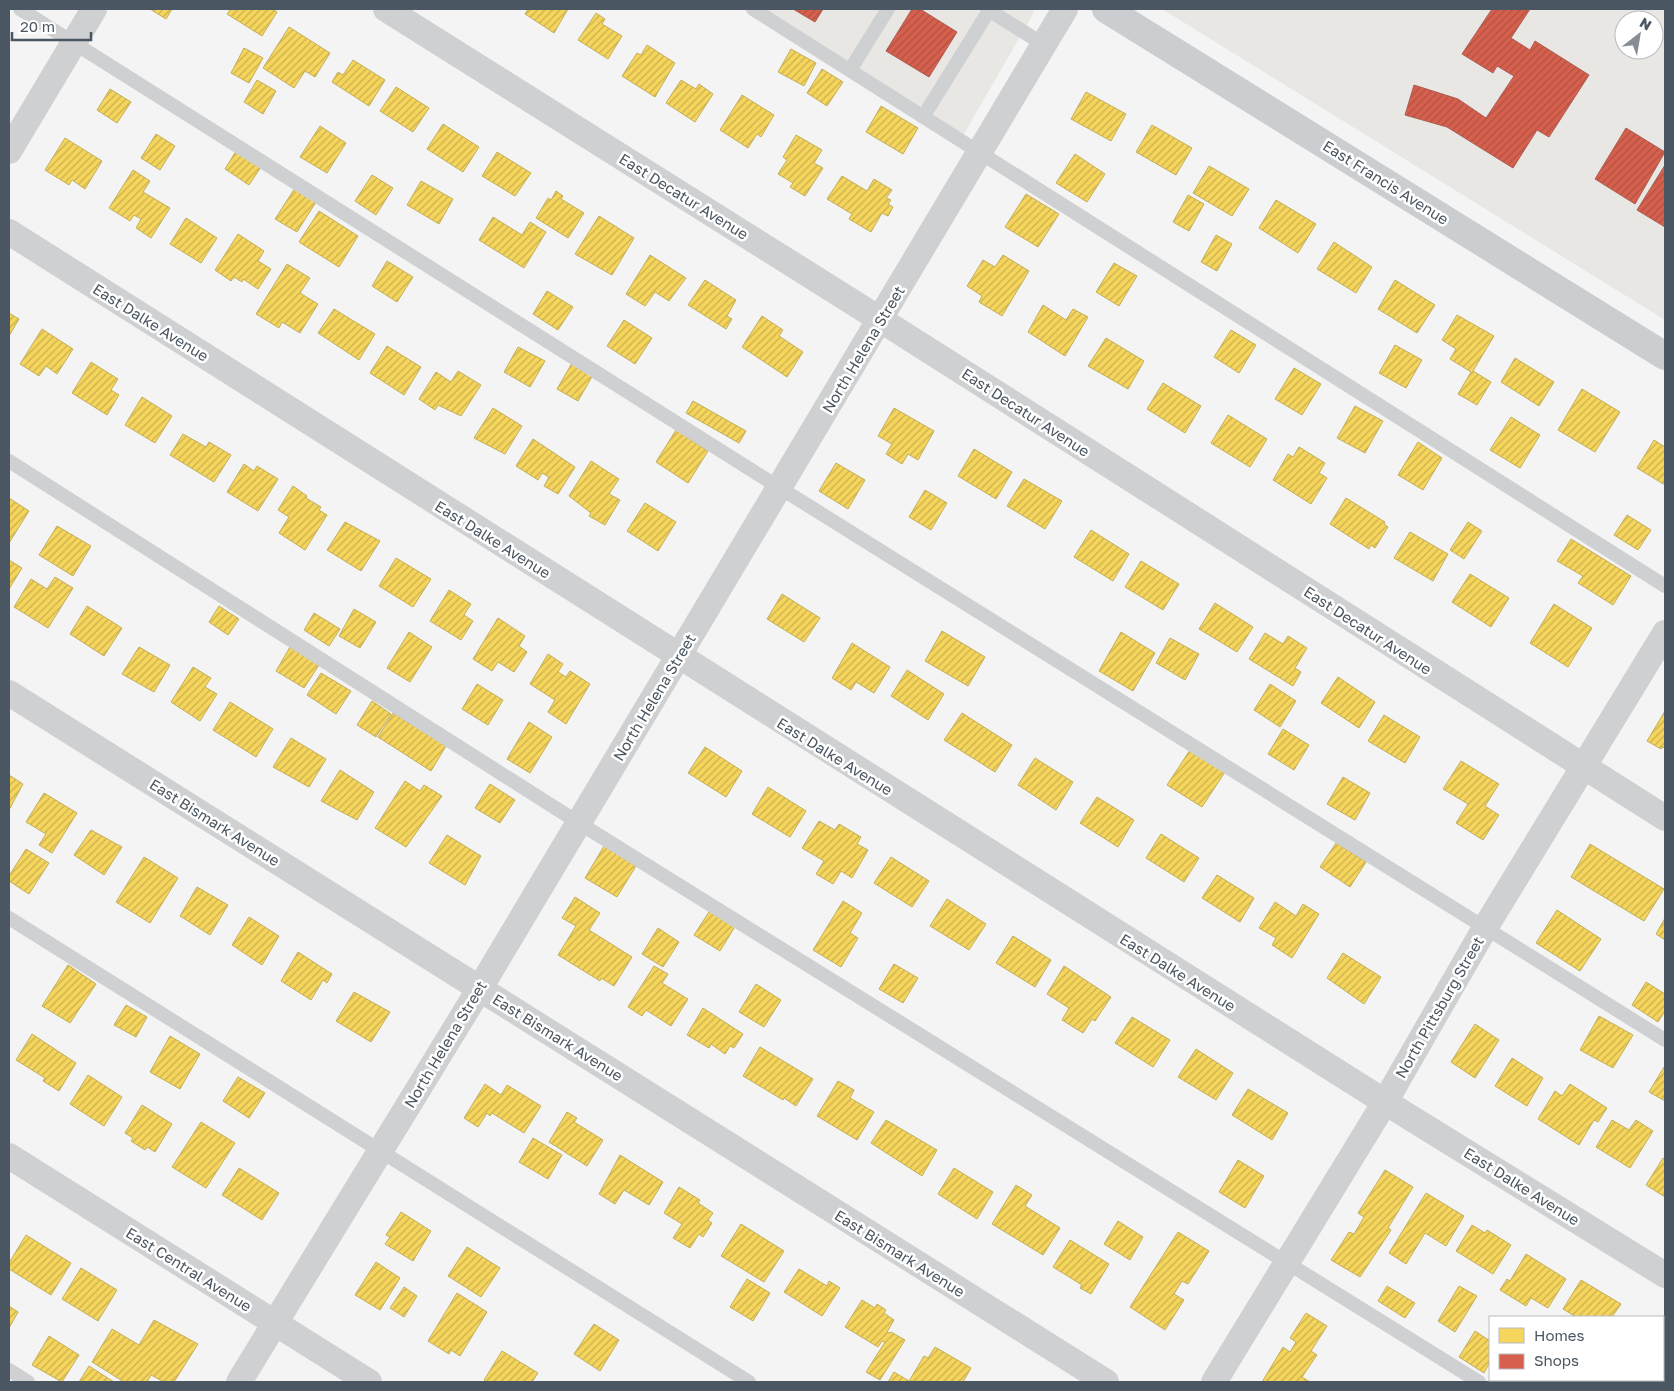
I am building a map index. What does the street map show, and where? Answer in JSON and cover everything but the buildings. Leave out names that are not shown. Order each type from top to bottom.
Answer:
[{"type":"main road","name":"East Francis Avenue","points":[[1106,9],[1665,356]]},
{"type":"street","points":[[9,151],[94,9]]},
{"type":"street","name":"East Decatur Avenue","points":[[386,9],[881,320],[1583,768],[1665,818]]},
{"type":"street","name":"North Helena Street","points":[[239,1382],[480,988],[881,320],[978,152],[1065,9]]},
{"type":"street","name":"East Dalke Avenue","points":[[9,232],[678,657],[1385,1102],[1665,1275]]},
{"type":"street","name":"North Pittsburg Street","points":[[1214,1382],[1385,1102],[1485,928],[1665,633]]},
{"type":"street","name":"East Bismark Avenue","points":[[9,693],[1106,1382]]},
{"type":"street","name":"East Central Avenue","points":[[9,1156],[369,1382]]},
{"type":"lane","points":[[20,9],[780,488],[1665,1040]]},
{"type":"lane","points":[[753,9],[1665,586]]},
{"type":"lane","points":[[850,70],[888,9]]},
{"type":"lane","points":[[923,117],[989,9],[1043,44]]},
{"type":"lane","points":[[9,461],[579,823],[1479,1382]]},
{"type":"lane","points":[[9,918],[749,1382]]},
{"type":"lane","points":[[9,1370],[28,1382]]},
{"type":"shaded area","points":[[761,9],[1034,9],[1032,16],[964,134],[961,135]]},
{"type":"shaded area","points":[[1162,9],[1665,9],[1665,320]]}]
